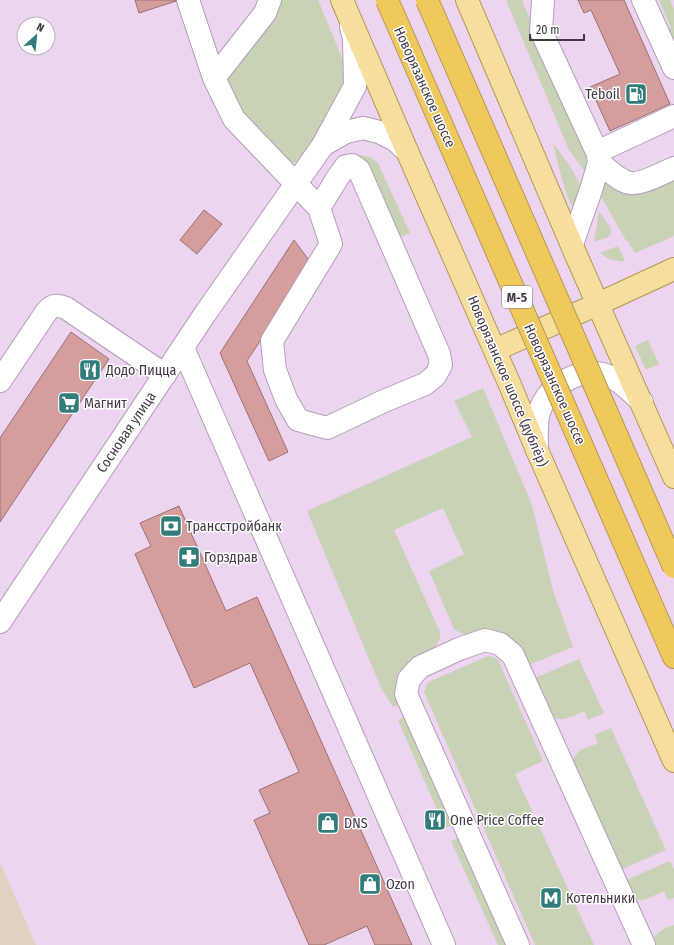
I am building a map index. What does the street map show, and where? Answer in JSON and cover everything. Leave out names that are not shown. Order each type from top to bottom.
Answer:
[{"type":"highway","name":"Новорязанское шоссе","points":[[387,0],[674,657]]},
{"type":"highway","name":"М-5","points":[[427,0],[674,567]]},
{"type":"main road","points":[[467,0],[674,477]]},
{"type":"main road","name":"Новорязанское шоссе (дублёр)","points":[[345,6],[537,450],[674,761]]},
{"type":"main road","points":[[495,350],[674,269]]},
{"type":"street","points":[[188,0],[214,78],[234,119],[319,208],[331,244],[272,341],[275,370],[286,399],[298,420],[327,428],[384,401],[425,384],[435,376],[441,364],[439,354],[359,170],[352,165],[346,166],[319,208]]},
{"type":"street","points":[[214,78],[265,12],[270,0]]},
{"type":"street","points":[[543,0],[541,31],[598,157],[619,178],[628,183],[636,184],[674,168]]},
{"type":"street","points":[[643,0],[674,68]]},
{"type":"street","name":"Сосновая улица","points":[[2,616],[182,348],[323,145],[355,86],[354,39],[345,6]]},
{"type":"street","points":[[572,244],[591,190],[598,157],[674,116]]},
{"type":"street","name":"Сосновая улица","points":[[323,145],[346,132],[363,128],[379,132],[395,140],[407,151]]},
{"type":"street","points":[[0,382],[47,310],[51,306],[58,305],[66,308],[165,374]]},
{"type":"street","points":[[182,348],[444,945]]},
{"type":"street","points":[[537,450],[536,427],[540,408],[550,393],[563,382],[580,374],[597,373],[612,378],[626,386],[642,402]]},
{"type":"street","points":[[518,945],[406,694],[409,679],[420,667],[459,649],[485,640],[500,644],[513,656],[644,945]]},
{"type":"shaded area","points":[[0,862],[36,945],[0,945]]},
{"type":"green space","points":[[281,0],[318,0],[343,60],[347,86],[303,160],[292,163],[282,158],[249,126],[232,95],[228,79],[233,66],[252,45],[279,9]]},
{"type":"green space","points":[[506,0],[522,0],[586,152],[586,173],[569,150]]},
{"type":"green space","points":[[659,0],[670,0],[674,9],[674,52],[665,31],[671,28]]},
{"type":"green space","points":[[553,143],[570,166],[582,188],[575,208],[568,197]]},
{"type":"green space","points":[[360,155],[370,157],[378,163],[410,233],[398,238]]},
{"type":"green space","points":[[674,175],[674,236],[635,253],[628,241],[626,241],[599,193],[602,182]]},
{"type":"green space","points":[[599,212],[608,224],[611,233],[607,238],[594,242]]},
{"type":"green space","points":[[618,246],[625,261],[611,260],[600,253]]},
{"type":"green space","points":[[648,340],[659,364],[646,370],[635,346]]},
{"type":"green space","points":[[483,388],[532,505],[553,590],[573,647],[529,665],[494,631],[486,629],[473,635],[464,635],[454,629],[429,571],[464,554],[443,508],[394,530],[440,632],[440,639],[401,704],[393,707],[382,690],[307,511],[472,437],[454,401]]},
{"type":"green space","points":[[488,656],[494,657],[498,660],[543,761],[515,774],[594,945],[535,945],[424,692],[426,685],[431,681]]},
{"type":"green space","points":[[579,659],[604,713],[588,720],[584,711],[564,719],[556,718],[552,716],[535,678]]},
{"type":"green space","points":[[407,716],[454,824],[445,828],[398,720]]},
{"type":"green space","points":[[611,728],[666,850],[620,870],[573,766],[575,756],[580,750],[598,743],[594,735]]},
{"type":"green space","points":[[461,837],[510,945],[498,945],[451,841]]},
{"type":"green space","points":[[670,861],[674,869],[674,898],[668,900],[664,891],[644,900],[637,899],[633,895],[626,880]]},
{"type":"green space","points":[[674,925],[674,945],[654,945],[657,934]]},
{"type":"building","points":[[135,0],[175,0],[176,1],[139,13]]},
{"type":"building","points":[[578,0],[624,0],[670,104],[610,131],[590,87],[620,74],[591,10],[584,13]]},
{"type":"building","points":[[204,210],[222,224],[197,254],[180,240]]},
{"type":"building","points":[[294,240],[311,263],[247,361],[288,452],[269,461],[220,353]]},
{"type":"building","points":[[71,332],[109,359],[0,522],[0,438]]},
{"type":"building","points":[[179,506],[226,611],[257,597],[412,945],[375,945],[367,926],[324,945],[309,945],[254,820],[270,813],[259,790],[299,772],[250,663],[194,688],[135,554],[151,546],[140,523]]},
{"type":"place","name":"Teboil","points":[[636,94]]},
{"type":"place","name":"Додо Пицца","points":[[90,370]]},
{"type":"place","name":"Магнит","points":[[69,403]]},
{"type":"place","name":"Трансстройбанк","points":[[171,526]]},
{"type":"place","name":"Горздрав","points":[[189,557]]},
{"type":"place","name":"One Price Coffee","points":[[435,820]]},
{"type":"place","name":"DNS","points":[[328,823]]},
{"type":"place","name":"Ozon","points":[[370,884]]},
{"type":"place","name":"Котельники","points":[[551,898]]}]
